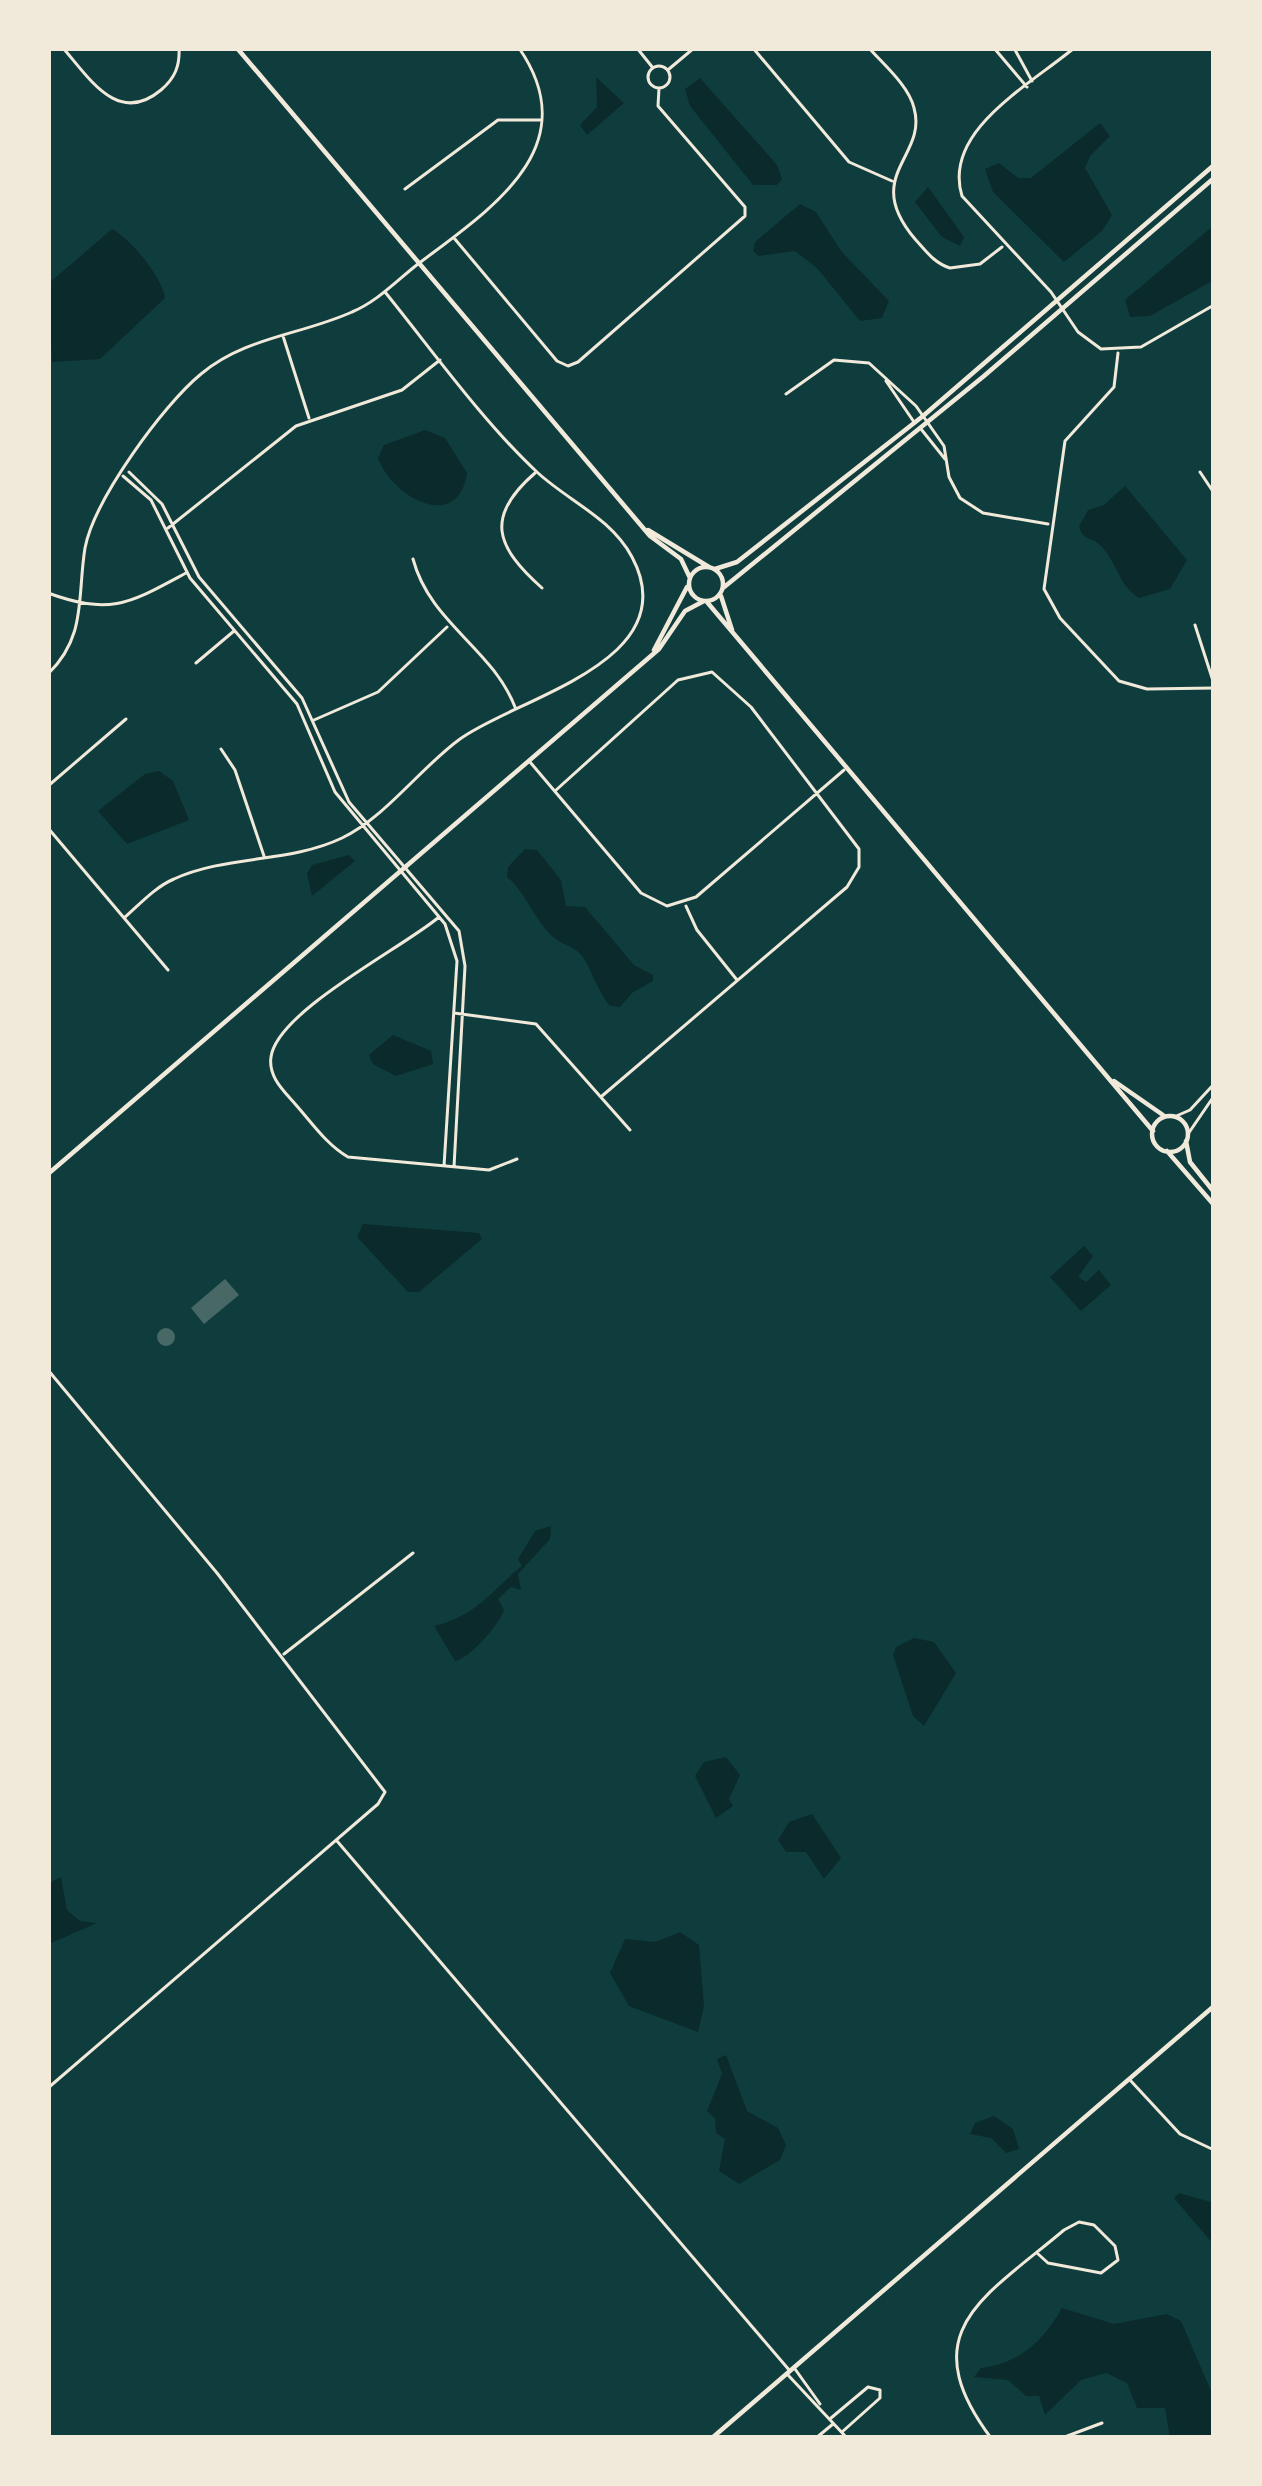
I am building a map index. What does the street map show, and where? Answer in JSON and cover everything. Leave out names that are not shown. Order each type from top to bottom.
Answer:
[{"type":"street","points":[[63,48],[99,90],[118,103],[144,101],[167,84],[178,68],[178,48]]},
{"type":"street","points":[[237,48],[648,530],[683,562],[692,594],[732,630],[1114,1081],[1153,1131],[1157,1146],[1167,1151],[1214,1205]]},
{"type":"street","points":[[48,674],[74,640],[86,547],[98,512],[172,403],[202,374],[247,346],[354,312],[454,238],[514,186],[534,156],[542,121],[539,89],[519,48]]},
{"type":"street","points":[[637,48],[653,68],[668,70],[694,48]]},
{"type":"street","points":[[753,48],[850,162],[894,182]]},
{"type":"street","points":[[868,48],[915,108],[894,182],[894,205],[902,224],[939,264],[964,270],[1004,246]]},
{"type":"street","points":[[994,48],[1027,87]]},
{"type":"street","points":[[1013,48],[1033,82]]},
{"type":"street","points":[[1074,48],[977,129],[958,158],[962,196],[1085,340],[1118,351],[1147,344],[1214,305]]},
{"type":"street","points":[[653,68],[649,80],[659,88]]},
{"type":"street","points":[[659,88],[670,80],[668,70]]},
{"type":"street","points":[[454,238],[557,362],[568,366],[741,222],[746,211],[658,106],[659,88]]},
{"type":"street","points":[[405,189],[498,121],[542,121]]},
{"type":"street","points":[[1059,305],[1214,165]]},
{"type":"street","points":[[48,1174],[654,650],[685,611],[722,591],[1214,178]]},
{"type":"street","points":[[124,918],[173,879],[330,843],[363,823],[462,737],[585,677],[614,652],[636,620],[640,585],[633,558],[607,525],[537,472],[385,292]]},
{"type":"street","points":[[283,334],[309,419]]},
{"type":"street","points":[[1118,351],[1111,392],[1067,435],[1043,570],[1047,598],[1104,670],[1136,687],[1214,686],[1195,625]]},
{"type":"street","points":[[786,394],[823,365],[844,358],[869,363],[921,423],[970,507],[1050,525]]},
{"type":"street","points":[[171,527],[309,419],[402,390],[442,359]]},
{"type":"street","points":[[886,379],[921,423]]},
{"type":"street","points":[[654,650],[700,568],[737,562],[921,423]]},
{"type":"street","points":[[126,470],[149,487],[190,571],[302,698],[335,792],[445,912],[465,952],[454,1167]]},
{"type":"street","points":[[537,472],[508,502],[501,528],[512,559],[542,588]]},
{"type":"street","points":[[1200,472],[1214,493]]},
{"type":"street","points":[[123,476],[151,500],[171,527]]},
{"type":"street","points":[[648,530],[713,568],[732,630]]},
{"type":"street","points":[[413,560],[427,596],[448,626],[500,677],[515,709]]},
{"type":"street","points":[[48,593],[82,604],[124,604],[190,571]]},
{"type":"street","points":[[309,721],[379,692],[448,626]]},
{"type":"street","points":[[196,663],[237,628]]},
{"type":"street","points":[[555,791],[678,680],[702,671],[728,681],[860,849],[859,867],[847,887],[602,1096]]},
{"type":"street","points":[[48,786],[126,719]]},
{"type":"street","points":[[221,749],[235,770],[265,857]]},
{"type":"street","points":[[529,760],[640,893],[659,905],[686,904],[846,767]]},
{"type":"street","points":[[363,823],[439,917],[456,950],[444,1166]]},
{"type":"street","points":[[48,828],[169,970]]},
{"type":"street","points":[[686,904],[704,940],[737,980]]},
{"type":"street","points":[[445,912],[409,941],[359,968],[284,1031],[271,1058],[280,1087],[339,1153],[358,1161],[490,1170],[517,1160]]},
{"type":"street","points":[[454,1013],[536,1024],[630,1130]]},
{"type":"street","points":[[1114,1081],[1171,1116],[1187,1137],[1190,1162],[1214,1192]]},
{"type":"street","points":[[1153,1131],[1171,1116],[1190,1110],[1214,1084]]},
{"type":"street","points":[[1167,1151],[1187,1137],[1214,1096]]},
{"type":"street","points":[[48,1370],[282,1655],[385,1792],[48,2089]]},
{"type":"street","points":[[282,1655],[413,1552]]},
{"type":"street","points":[[335,1840],[848,2438]]},
{"type":"street","points":[[712,2438],[1214,2006]]},
{"type":"street","points":[[1129,2079],[1172,2128],[1214,2150]]},
{"type":"street","points":[[991,2438],[958,2385],[958,2340],[975,2306],[1037,2253],[1071,2225],[1087,2222],[1114,2246],[1118,2260],[1101,2273],[1048,2264],[1037,2253]]},
{"type":"street","points":[[816,2438],[868,2387],[880,2390],[880,2398],[842,2432]]},
{"type":"street","points":[[1062,2438],[1102,2422]]},
{"type":"water","points":[[596,77],[624,103],[587,135],[580,125],[597,107]]},
{"type":"water","points":[[700,78],[777,165],[782,179],[777,185],[753,185],[690,106],[685,89]]},
{"type":"water","points":[[1100,123],[1110,136],[1085,168],[1112,215],[1102,231],[1064,262],[993,192],[985,169],[999,163],[1018,178],[1031,178]]},
{"type":"water","points":[[928,187],[964,237],[960,246],[942,237],[915,202]]},
{"type":"water","points":[[800,204],[816,212],[841,251],[889,301],[882,318],[860,321],[817,268],[795,251],[759,256],[753,251],[755,242]]},
{"type":"water","points":[[1214,225],[1214,280],[1150,316],[1130,317],[1125,300]]},
{"type":"water","points":[[112,229],[144,259],[165,298],[100,359],[52,362],[48,284]]},
{"type":"water","points":[[425,430],[445,438],[467,473],[451,502],[424,503],[410,496],[385,472],[378,458],[384,445]]},
{"type":"water","points":[[1125,486],[1187,560],[1170,589],[1139,598],[1126,587],[1106,552],[1079,527],[1088,510],[1104,505]]},
{"type":"water","points":[[159,771],[173,781],[189,820],[127,844],[98,811],[145,774]]},
{"type":"water","points":[[525,849],[537,850],[561,880],[566,906],[585,907],[634,965],[653,975],[653,981],[620,1007],[610,1006],[583,957],[552,936],[507,877],[508,867]]},
{"type":"water","points":[[349,855],[355,861],[312,896],[307,874],[312,865]]},
{"type":"water","points":[[393,1035],[431,1051],[433,1064],[396,1076],[373,1064],[369,1055]]},
{"type":"water","points":[[363,1224],[479,1233],[482,1239],[419,1292],[408,1292],[357,1237]]},
{"type":"water","points":[[1084,1246],[1093,1256],[1078,1277],[1086,1282],[1099,1270],[1111,1285],[1081,1311],[1050,1277]]},
{"type":"water","points":[[551,1526],[550,1539],[518,1574],[521,1590],[511,1587],[498,1599],[504,1610],[497,1624],[476,1648],[455,1661],[434,1626],[462,1616],[484,1600],[522,1566],[518,1559],[535,1531]]},
{"type":"water","points":[[914,1638],[934,1642],[956,1673],[924,1726],[913,1716],[893,1655],[896,1647]]},
{"type":"water","points":[[726,1757],[740,1775],[729,1799],[733,1806],[716,1818],[695,1776],[704,1762]]},
{"type":"water","points":[[812,1814],[841,1858],[824,1879],[806,1852],[786,1852],[778,1840],[789,1822]]},
{"type":"water","points":[[61,1877],[67,1910],[80,1921],[97,1923],[51,1943],[48,1884]]},
{"type":"water","points":[[680,1932],[699,1945],[704,2006],[698,2032],[629,2006],[610,1973],[625,1939],[655,1942]]},
{"type":"water","points":[[726,2055],[747,2111],[778,2128],[786,2145],[780,2160],[739,2184],[719,2171],[725,2139],[716,2133],[715,2118],[707,2111],[722,2074],[717,2059]]},
{"type":"water","points":[[994,2116],[1013,2129],[1019,2149],[1006,2153],[991,2138],[970,2134],[975,2123]]},
{"type":"water","points":[[1179,2193],[1214,2203],[1214,2245],[1174,2198]]},
{"type":"water","points":[[1062,2308],[1114,2324],[1167,2314],[1181,2321],[1214,2398],[1214,2438],[1170,2438],[1165,2408],[1137,2408],[1127,2383],[1106,2373],[1081,2380],[1045,2415],[1039,2396],[1026,2396],[1008,2380],[974,2377],[981,2368],[1029,2348]]},
{"type":"building","points":[[225,1279],[239,1295],[204,1324],[191,1308]]},
{"type":"building","points":[[166,1328],[175,1337],[166,1346],[157,1337]]}]
